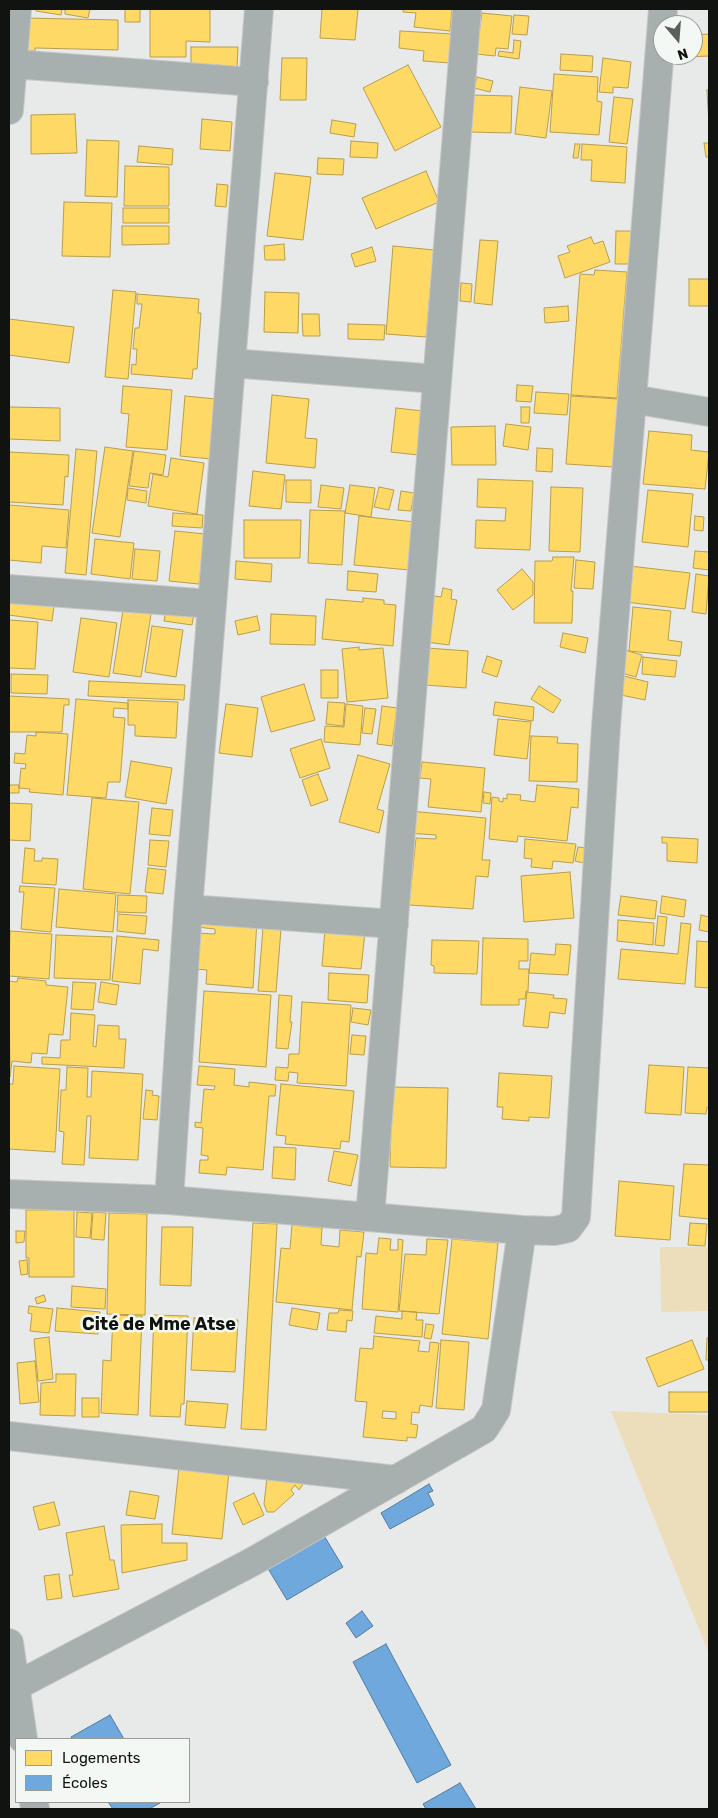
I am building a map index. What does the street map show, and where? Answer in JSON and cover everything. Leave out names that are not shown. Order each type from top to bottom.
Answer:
[{"type":"street","points":[[9,110],[17,9]]},
{"type":"street","points":[[168,1200],[188,909],[259,9]]},
{"type":"street","points":[[370,1217],[467,9]]},
{"type":"street","points":[[9,1194],[168,1200],[522,1230],[554,1231],[568,1228],[576,1217],[606,726],[664,9]]},
{"type":"street","points":[[13,64],[254,82]]},
{"type":"street","points":[[231,363],[437,378]]},
{"type":"street","points":[[632,399],[709,412]]},
{"type":"street","points":[[9,589],[212,604]]},
{"type":"street","points":[[188,909],[394,924]]},
{"type":"street","points":[[14,1687],[190,1595],[484,1429],[496,1410],[522,1230]]},
{"type":"street","points":[[9,1436],[396,1480]]},
{"type":"street","points":[[9,1643],[23,1738]]},
{"type":"shaded area","points":[[660,1247],[709,1247],[709,1311],[661,1312]]},
{"type":"shaded area","points":[[611,1411],[709,1415],[709,1654]]},
{"type":"building: Logements","points":[[36,9],[62,9],[61,15],[36,11]]},
{"type":"building: Logements","points":[[65,9],[90,9],[88,18],[65,14]]},
{"type":"building: Logements","points":[[125,9],[140,9],[140,22],[125,22]]},
{"type":"building: Logements","points":[[150,9],[210,9],[210,42],[186,41],[186,57],[150,57]]},
{"type":"building: Logements","points":[[322,9],[358,9],[355,40],[320,38]]},
{"type":"building: Logements","points":[[403,9],[452,9],[450,31],[414,27],[416,13],[403,12]]},
{"type":"building: Logements","points":[[482,13],[512,16],[508,49],[496,48],[495,56],[476,54]]},
{"type":"building: Logements","points":[[514,15],[529,16],[527,35],[512,34]]},
{"type":"building: Logements","points":[[25,18],[118,20],[118,50],[35,48],[35,51],[24,50]]},
{"type":"building: Logements","points":[[400,31],[453,34],[450,63],[423,61],[424,51],[399,48]]},
{"type":"building: Logements","points":[[703,34],[709,34],[709,56],[703,56]]},
{"type":"building: Logements","points":[[514,40],[521,41],[519,59],[498,56],[499,51],[513,53]]},
{"type":"building: Logements","points":[[191,47],[238,47],[237,68],[219,68],[219,65],[191,65]]},
{"type":"building: Logements","points":[[561,54],[593,56],[592,72],[560,70]]},
{"type":"building: Logements","points":[[282,58],[307,58],[306,100],[280,100]]},
{"type":"building: Logements","points":[[603,58],[631,62],[628,88],[613,87],[613,93],[599,92]]},
{"type":"building: Logements","points":[[408,65],[441,127],[395,151],[363,88]]},
{"type":"building: Logements","points":[[554,74],[598,77],[597,101],[602,102],[599,135],[550,132]]},
{"type":"building: Logements","points":[[477,77],[493,81],[490,92],[474,88]]},
{"type":"building: Logements","points":[[520,87],[552,91],[546,138],[515,134]]},
{"type":"building: Logements","points":[[707,90],[709,90],[709,124]]},
{"type":"building: Logements","points":[[471,95],[512,96],[511,133],[470,132]]},
{"type":"building: Logements","points":[[614,97],[633,99],[627,144],[609,142]]},
{"type":"building: Logements","points":[[75,114],[77,153],[31,154],[31,115]]},
{"type":"building: Logements","points":[[202,119],[232,122],[230,151],[200,149]]},
{"type":"building: Logements","points":[[332,120],[356,124],[354,137],[330,133]]},
{"type":"building: Logements","points":[[87,140],[119,141],[117,197],[85,196]]},
{"type":"building: Logements","points":[[351,141],[378,143],[377,158],[350,157]]},
{"type":"building: Logements","points":[[704,143],[709,143],[709,157],[706,157]]},
{"type":"building: Logements","points":[[575,144],[580,144],[578,158],[573,158]]},
{"type":"building: Logements","points":[[582,144],[627,147],[625,183],[591,181],[592,160],[581,160]]},
{"type":"building: Logements","points":[[139,146],[173,149],[172,165],[137,162]]},
{"type":"building: Logements","points":[[318,158],[344,159],[343,175],[317,174]]},
{"type":"building: Logements","points":[[125,166],[169,167],[169,206],[124,206]]},
{"type":"building: Logements","points":[[426,171],[439,202],[376,229],[362,198]]},
{"type":"building: Logements","points":[[275,173],[311,177],[303,240],[267,236]]},
{"type":"building: Logements","points":[[217,184],[228,185],[226,207],[215,206]]},
{"type":"building: Logements","points":[[64,202],[112,203],[110,257],[62,256]]},
{"type":"building: Logements","points":[[123,208],[169,208],[169,223],[123,223]]},
{"type":"building: Logements","points":[[122,226],[169,226],[169,244],[122,245]]},
{"type":"building: Logements","points":[[616,231],[633,231],[632,264],[615,264]]},
{"type":"building: Logements","points":[[591,237],[594,244],[603,241],[610,262],[565,278],[558,256],[570,252],[567,246]]},
{"type":"building: Logements","points":[[480,240],[498,241],[492,305],[474,303]]},
{"type":"building: Logements","points":[[284,244],[285,260],[265,260],[264,246]]},
{"type":"building: Logements","points":[[393,246],[434,250],[426,337],[386,334]]},
{"type":"building: Logements","points":[[372,247],[376,261],[355,267],[351,254]]},
{"type":"building: Logements","points":[[595,270],[627,272],[617,398],[571,395],[580,274],[594,275]]},
{"type":"building: Logements","points":[[689,279],[709,279],[709,306],[689,306]]},
{"type":"building: Logements","points":[[461,283],[472,284],[471,302],[460,301]]},
{"type":"building: Logements","points":[[113,290],[136,292],[128,379],[105,377]]},
{"type":"building: Logements","points":[[265,292],[299,293],[298,333],[264,332]]},
{"type":"building: Logements","points":[[137,294],[199,299],[198,313],[201,313],[197,369],[193,369],[192,379],[131,374],[132,364],[136,365],[137,349],[133,349],[135,328],[139,328],[142,304],[137,304]]},
{"type":"building: Logements","points":[[568,306],[569,321],[545,323],[544,308]]},
{"type":"building: Logements","points":[[302,314],[319,314],[320,336],[303,336]]},
{"type":"building: Logements","points":[[9,319],[74,327],[69,363],[9,355]]},
{"type":"building: Logements","points":[[348,324],[385,325],[384,340],[348,339]]},
{"type":"building: Logements","points":[[517,385],[533,386],[531,402],[516,401]]},
{"type":"building: Logements","points":[[123,386],[172,390],[167,450],[126,447],[129,414],[121,413]]},
{"type":"building: Logements","points":[[536,392],[569,394],[567,415],[534,413]]},
{"type":"building: Logements","points":[[272,395],[309,399],[305,438],[317,439],[315,468],[266,463]]},
{"type":"building: Logements","points":[[185,396],[216,399],[211,459],[180,456]]},
{"type":"building: Logements","points":[[571,396],[618,399],[613,467],[566,464]]},
{"type":"building: Logements","points":[[9,407],[60,408],[60,441],[9,439]]},
{"type":"building: Logements","points":[[521,407],[530,407],[529,423],[521,423]]},
{"type":"building: Logements","points":[[396,408],[423,411],[418,455],[391,452]]},
{"type":"building: Logements","points":[[506,424],[531,427],[528,450],[503,446]]},
{"type":"building: Logements","points":[[495,426],[496,465],[452,465],[451,427]]},
{"type":"building: Logements","points":[[649,431],[692,435],[691,450],[709,452],[705,489],[643,484]]},
{"type":"building: Logements","points":[[105,447],[133,451],[120,537],[92,533]]},
{"type":"building: Logements","points":[[537,448],[553,449],[552,472],[536,471]]},
{"type":"building: Logements","points":[[76,449],[97,451],[86,575],[65,573]]},
{"type":"building: Logements","points":[[134,451],[166,455],[163,475],[150,473],[148,488],[129,486]]},
{"type":"building: Logements","points":[[9,452],[69,455],[68,477],[65,476],[63,505],[9,502]]},
{"type":"building: Logements","points":[[171,458],[204,463],[197,514],[148,506],[153,474],[168,477]]},
{"type":"building: Logements","points":[[253,471],[285,475],[281,509],[249,506]]},
{"type":"building: Logements","points":[[478,479],[533,481],[530,550],[475,548],[476,520],[505,521],[506,508],[477,507]]},
{"type":"building: Logements","points":[[286,480],[311,480],[311,503],[286,502]]},
{"type":"building: Logements","points":[[321,485],[344,488],[341,509],[318,507]]},
{"type":"building: Logements","points":[[350,485],[375,488],[371,517],[345,513]]},
{"type":"building: Logements","points":[[379,487],[394,490],[389,510],[374,507]]},
{"type":"building: Logements","points":[[551,487],[583,488],[580,552],[549,551]]},
{"type":"building: Logements","points":[[128,488],[147,491],[146,503],[127,500]]},
{"type":"building: Logements","points":[[648,490],[693,494],[688,547],[642,542]]},
{"type":"building: Logements","points":[[401,491],[414,493],[411,511],[398,510]]},
{"type":"building: Logements","points":[[9,505],[69,510],[66,548],[42,546],[41,563],[9,560]]},
{"type":"building: Logements","points":[[310,510],[345,511],[342,565],[308,563]]},
{"type":"building: Logements","points":[[173,513],[203,515],[202,528],[172,526]]},
{"type":"building: Logements","points":[[359,516],[415,522],[410,570],[354,565]]},
{"type":"building: Logements","points":[[695,516],[704,517],[703,531],[694,530]]},
{"type":"building: Logements","points":[[244,520],[301,520],[300,558],[244,558]]},
{"type":"building: Logements","points":[[175,531],[205,534],[199,584],[169,581]]},
{"type":"building: Logements","points":[[95,539],[134,543],[130,579],[91,574]]},
{"type":"building: Logements","points":[[135,549],[160,551],[157,581],[132,579]]},
{"type":"building: Logements","points":[[695,551],[709,552],[709,570],[693,568]]},
{"type":"building: Logements","points":[[553,557],[574,557],[571,591],[573,591],[572,623],[534,623],[535,561],[552,561]]},
{"type":"building: Logements","points":[[576,560],[595,562],[593,589],[574,588]]},
{"type":"building: Logements","points":[[236,561],[272,564],[271,582],[235,579]]},
{"type":"building: Logements","points":[[621,565],[690,573],[685,609],[617,601]]},
{"type":"building: Logements","points":[[522,569],[533,582],[533,595],[513,610],[497,590]]},
{"type":"building: Logements","points":[[348,571],[378,574],[376,592],[347,590]]},
{"type":"building: Logements","points":[[696,574],[709,576],[706,614],[692,612]]},
{"type":"building: Logements","points":[[443,588],[452,590],[451,599],[457,600],[449,645],[426,642],[434,596],[441,597]]},
{"type":"building: Logements","points":[[9,593],[55,599],[52,621],[9,615]]},
{"type":"building: Logements","points":[[363,598],[384,600],[384,604],[396,605],[393,646],[322,639],[326,599],[363,602]]},
{"type":"building: Logements","points":[[124,604],[152,608],[141,677],[113,673]]},
{"type":"building: Logements","points":[[167,604],[195,608],[192,625],[164,621]]},
{"type":"building: Logements","points":[[633,607],[671,611],[668,640],[682,642],[680,656],[629,651]]},
{"type":"building: Logements","points":[[271,614],[316,616],[315,645],[270,644]]},
{"type":"building: Logements","points":[[257,616],[260,630],[238,635],[235,621]]},
{"type":"building: Logements","points":[[81,618],[117,623],[109,677],[73,672]]},
{"type":"building: Logements","points":[[9,620],[38,622],[35,669],[9,668]]},
{"type":"building: Logements","points":[[152,626],[183,630],[176,677],[145,672]]},
{"type":"building: Logements","points":[[563,633],[588,638],[585,653],[560,647]]},
{"type":"building: Logements","points":[[359,647],[359,650],[383,648],[388,698],[347,702],[342,649]]},
{"type":"building: Logements","points":[[427,648],[468,651],[466,688],[425,685]]},
{"type":"building: Logements","points":[[625,650],[642,655],[636,677],[618,672]]},
{"type":"building: Logements","points":[[487,656],[502,661],[497,677],[482,672]]},
{"type":"building: Logements","points":[[643,657],[677,661],[675,677],[642,674]]},
{"type":"building: Logements","points":[[321,670],[338,670],[338,698],[321,698]]},
{"type":"building: Logements","points":[[11,674],[48,675],[47,694],[11,693]]},
{"type":"building: Logements","points":[[620,675],[648,682],[645,700],[616,694]]},
{"type":"building: Logements","points":[[89,681],[185,685],[184,700],[88,696]]},
{"type":"building: Logements","points":[[304,684],[315,720],[271,732],[261,697]]},
{"type":"building: Logements","points":[[539,686],[561,700],[553,713],[531,699]]},
{"type":"building: Logements","points":[[9,696],[69,699],[69,705],[64,705],[62,732],[9,732]]},
{"type":"building: Logements","points":[[76,699],[128,703],[128,709],[114,708],[113,717],[125,718],[120,782],[108,782],[106,798],[67,795]]},
{"type":"building: Logements","points":[[128,700],[178,702],[176,738],[135,736],[135,725],[128,725]]},
{"type":"building: Logements","points":[[328,702],[345,703],[343,726],[326,724]]},
{"type":"building: Logements","points":[[495,702],[534,707],[533,721],[493,715]]},
{"type":"building: Logements","points":[[226,704],[258,708],[252,757],[219,753]]},
{"type":"building: Logements","points":[[346,704],[363,706],[360,745],[324,742],[325,726],[344,727]]},
{"type":"building: Logements","points":[[382,706],[397,708],[392,746],[377,744]]},
{"type":"building: Logements","points":[[365,708],[376,709],[372,734],[362,733]]},
{"type":"building: Logements","points":[[498,719],[531,722],[527,759],[494,755]]},
{"type":"building: Logements","points":[[36,732],[68,734],[63,795],[29,792],[30,789],[19,788],[21,768],[25,769],[26,764],[14,763],[15,753],[25,754],[27,735],[36,736]]},
{"type":"building: Logements","points":[[531,736],[558,737],[557,743],[578,744],[577,782],[529,781]]},
{"type":"building: Logements","points":[[321,739],[330,768],[300,778],[290,749]]},
{"type":"building: Logements","points":[[358,755],[390,764],[377,809],[384,811],[379,833],[339,822]]},
{"type":"building: Logements","points":[[131,761],[172,768],[166,804],[125,797]]},
{"type":"building: Logements","points":[[422,762],[485,768],[481,812],[428,807],[431,779],[420,778]]},
{"type":"building: Logements","points":[[318,774],[328,800],[311,806],[302,780]]},
{"type":"building: Logements","points":[[9,785],[19,785],[19,793],[9,793]]},
{"type":"building: Logements","points":[[537,785],[579,789],[578,808],[571,807],[567,841],[518,836],[517,842],[489,839],[492,797],[499,798],[499,801],[503,802],[503,798],[507,799],[507,794],[521,795],[520,800],[535,802]]},
{"type":"building: Logements","points":[[484,792],[491,793],[490,804],[483,803]]},
{"type":"building: Logements","points":[[92,798],[139,802],[130,894],[83,889]]},
{"type":"building: Logements","points":[[9,803],[32,804],[30,841],[9,840]]},
{"type":"building: Logements","points":[[152,808],[173,810],[170,836],[149,834]]},
{"type":"building: Logements","points":[[409,811],[486,818],[482,860],[490,860],[488,877],[476,876],[473,909],[409,905],[416,838],[436,839],[436,835],[407,833]]},
{"type":"building: Logements","points":[[662,837],[698,839],[697,863],[667,861],[667,843],[662,843]]},
{"type":"building: Logements","points":[[525,839],[576,844],[573,863],[553,861],[552,869],[531,867],[532,859],[524,858]]},
{"type":"building: Logements","points":[[150,840],[169,841],[166,867],[148,865]]},
{"type":"building: Logements","points":[[578,847],[586,848],[584,863],[575,861]]},
{"type":"building: Logements","points":[[25,848],[35,849],[34,861],[42,861],[42,858],[58,859],[56,885],[22,883]]},
{"type":"building: Logements","points":[[148,868],[166,870],[163,894],[145,892]]},
{"type":"building: Logements","points":[[570,872],[574,918],[524,922],[521,876]]},
{"type":"building: Logements","points":[[20,886],[55,888],[51,932],[21,929],[24,892],[19,892]]},
{"type":"building: Logements","points":[[59,889],[116,894],[113,932],[56,927]]},
{"type":"building: Logements","points":[[118,895],[147,896],[146,913],[117,912]]},
{"type":"building: Logements","points":[[621,896],[657,901],[655,919],[618,915]]},
{"type":"building: Logements","points":[[662,896],[686,900],[684,917],[660,913]]},
{"type":"building: Logements","points":[[118,914],[147,916],[145,934],[117,931]]},
{"type":"building: Logements","points":[[701,915],[709,917],[709,932],[699,930]]},
{"type":"building: Logements","points":[[198,916],[257,920],[253,988],[206,984],[207,970],[195,969],[197,933],[215,934],[215,929],[197,927]]},
{"type":"building: Logements","points":[[658,916],[667,917],[664,946],[655,945]]},
{"type":"building: Logements","points":[[618,920],[654,923],[653,945],[617,941]]},
{"type":"building: Logements","points":[[681,923],[691,924],[685,984],[618,979],[621,949],[678,954]]},
{"type":"building: Logements","points":[[263,928],[281,929],[276,992],[258,991]]},
{"type":"building: Logements","points":[[325,929],[365,932],[361,969],[322,966]]},
{"type":"building: Logements","points":[[10,931],[52,934],[49,979],[9,976]]},
{"type":"building: Logements","points":[[56,935],[112,937],[110,980],[54,978]]},
{"type":"building: Logements","points":[[117,936],[159,940],[158,951],[143,949],[140,984],[112,981]]},
{"type":"building: Logements","points":[[483,938],[528,939],[528,961],[519,961],[519,969],[529,969],[528,991],[526,991],[525,999],[519,999],[519,1005],[481,1005]]},
{"type":"building: Logements","points":[[432,940],[479,941],[477,974],[434,973],[434,966],[431,965]]},
{"type":"building: Logements","points":[[697,941],[709,942],[709,988],[695,987]]},
{"type":"building: Logements","points":[[556,944],[571,945],[568,975],[529,973],[531,953],[555,955]]},
{"type":"building: Logements","points":[[329,973],[369,975],[367,1003],[328,1000]]},
{"type":"building: Logements","points":[[18,978],[46,981],[46,985],[68,987],[63,1035],[49,1034],[47,1054],[32,1053],[31,1063],[12,1061],[10,1077],[9,981],[17,982]]},
{"type":"building: Logements","points":[[73,982],[96,983],[93,1010],[71,1009]]},
{"type":"building: Logements","points":[[101,982],[119,985],[116,1005],[98,1002]]},
{"type":"building: Logements","points":[[204,991],[271,995],[266,1067],[199,1062]]},
{"type":"building: Logements","points":[[527,992],[554,995],[553,998],[567,999],[565,1014],[550,1012],[548,1028],[523,1026]]},
{"type":"building: Logements","points":[[279,995],[292,996],[290,1022],[292,1022],[288,1049],[276,1048]]},
{"type":"building: Logements","points":[[302,1002],[351,1005],[346,1086],[297,1083],[298,1073],[289,1072],[288,1081],[275,1080],[276,1067],[288,1068],[289,1054],[299,1054]]},
{"type":"building: Logements","points":[[353,1008],[371,1010],[368,1025],[351,1022]]},
{"type":"building: Logements","points":[[71,1013],[95,1015],[93,1046],[96,1047],[98,1025],[119,1026],[119,1039],[126,1039],[124,1068],[42,1064],[42,1057],[60,1058],[61,1040],[70,1040]]},
{"type":"building: Logements","points":[[352,1035],[366,1036],[364,1055],[350,1054]]},
{"type":"building: Logements","points":[[649,1065],[684,1067],[681,1115],[645,1113]]},
{"type":"building: Logements","points":[[14,1066],[60,1069],[55,1152],[9,1149],[9,1084],[13,1084]]},
{"type":"building: Logements","points":[[199,1066],[235,1069],[234,1085],[249,1087],[249,1082],[276,1085],[275,1096],[269,1096],[263,1170],[227,1167],[226,1175],[199,1173],[200,1160],[208,1160],[208,1156],[201,1155],[203,1128],[195,1127],[195,1122],[201,1123],[204,1089],[214,1090],[215,1086],[197,1085]]},
{"type":"building: Logements","points":[[67,1067],[88,1068],[87,1097],[91,1097],[92,1071],[143,1074],[138,1160],[89,1158],[91,1116],[87,1116],[84,1165],[62,1164],[64,1132],[59,1131],[61,1090],[66,1090]]},
{"type":"building: Logements","points":[[688,1067],[709,1068],[709,1108],[707,1107],[706,1114],[685,1113]]},
{"type":"building: Logements","points":[[499,1073],[552,1076],[549,1118],[529,1117],[529,1121],[502,1119],[503,1107],[497,1107]]},
{"type":"building: Logements","points":[[281,1084],[354,1091],[349,1142],[341,1141],[340,1149],[285,1144],[286,1136],[276,1135]]},
{"type":"building: Logements","points":[[392,1087],[448,1088],[446,1168],[390,1167]]},
{"type":"building: Logements","points":[[146,1090],[153,1091],[152,1095],[159,1096],[157,1120],[143,1119]]},
{"type":"building: Logements","points":[[274,1147],[296,1148],[295,1180],[272,1178]]},
{"type":"building: Logements","points":[[334,1151],[358,1155],[351,1186],[328,1181]]},
{"type":"building: Logements","points":[[684,1164],[709,1165],[709,1219],[679,1216]]},
{"type":"building: Logements","points":[[619,1181],[674,1186],[670,1240],[615,1236]]},
{"type":"building: Logements","points":[[26,1210],[74,1210],[74,1277],[29,1277],[29,1258],[26,1258]]},
{"type":"building: Logements","points":[[77,1212],[92,1213],[90,1238],[76,1237]]},
{"type":"building: Logements","points":[[93,1212],[106,1213],[104,1240],[91,1239]]},
{"type":"building: Logements","points":[[109,1213],[147,1214],[145,1315],[107,1314]]},
{"type":"building: Logements","points":[[253,1223],[277,1224],[266,1430],[241,1429]]},
{"type":"building: Logements","points":[[690,1223],[707,1224],[705,1246],[688,1245]]},
{"type":"building: Logements","points":[[292,1225],[322,1228],[321,1245],[339,1247],[340,1230],[364,1232],[361,1257],[357,1256],[352,1310],[276,1302],[281,1248],[290,1249]]},
{"type":"building: Logements","points":[[162,1227],[193,1227],[191,1286],[160,1285]]},
{"type":"building: Logements","points":[[16,1231],[25,1231],[24,1242],[16,1243]]},
{"type":"building: Logements","points":[[379,1238],[391,1239],[390,1250],[398,1250],[398,1239],[403,1240],[398,1312],[362,1309],[366,1253],[377,1254]]},
{"type":"building: Logements","points":[[427,1239],[448,1240],[439,1314],[399,1311],[405,1254],[426,1255]]},
{"type":"building: Logements","points":[[452,1239],[498,1243],[488,1339],[442,1334]]},
{"type":"building: Logements","points":[[27,1260],[28,1274],[21,1275],[19,1261]]},
{"type":"building: Logements","points":[[72,1286],[106,1289],[105,1309],[71,1307]]},
{"type":"building: Logements","points":[[44,1295],[46,1301],[37,1304],[35,1298]]},
{"type":"building: Logements","points":[[29,1306],[53,1309],[49,1333],[30,1331],[32,1314],[28,1313]]},
{"type":"building: Logements","points":[[57,1308],[100,1312],[98,1334],[55,1331]]},
{"type":"building: Logements","points":[[292,1308],[320,1313],[317,1330],[289,1325]]},
{"type":"building: Logements","points":[[339,1310],[353,1311],[352,1321],[347,1320],[346,1332],[327,1330],[329,1313],[338,1313]]},
{"type":"building: Logements","points":[[402,1311],[417,1312],[416,1320],[423,1320],[422,1337],[374,1333],[376,1316],[402,1319]]},
{"type":"building: Logements","points":[[113,1315],[142,1316],[138,1415],[101,1413],[103,1360],[111,1361]]},
{"type":"building: Logements","points":[[154,1315],[188,1316],[184,1404],[181,1404],[180,1417],[150,1416]]},
{"type":"building: Logements","points":[[194,1318],[238,1320],[235,1372],[191,1370]]},
{"type":"building: Logements","points":[[426,1324],[434,1325],[431,1339],[424,1338]]},
{"type":"building: Logements","points":[[374,1336],[420,1341],[418,1351],[429,1352],[430,1342],[439,1343],[432,1407],[420,1405],[419,1413],[412,1412],[411,1424],[418,1425],[416,1438],[407,1437],[407,1441],[363,1437],[367,1402],[355,1401],[360,1348],[373,1349]],"holes":[[[383,1411],[396,1412],[396,1419],[382,1418]]]},
{"type":"building: Logements","points":[[49,1337],[53,1379],[38,1381],[34,1339]]},
{"type":"building: Logements","points":[[707,1338],[709,1338],[709,1360],[706,1360]]},
{"type":"building: Logements","points":[[441,1340],[469,1342],[464,1410],[436,1408]]},
{"type":"building: Logements","points":[[692,1340],[704,1369],[658,1387],[646,1358]]},
{"type":"building: Logements","points":[[35,1361],[39,1402],[20,1404],[17,1363]]},
{"type":"building: Logements","points":[[56,1374],[76,1374],[75,1416],[40,1415],[41,1383],[56,1382]]},
{"type":"building: Logements","points":[[669,1392],[709,1392],[709,1412],[669,1412]]},
{"type":"building: Logements","points":[[82,1398],[99,1398],[99,1417],[82,1417]]},
{"type":"building: Logements","points":[[187,1401],[228,1404],[225,1428],[185,1425]]},
{"type":"building: Logements","points":[[179,1467],[229,1472],[222,1539],[172,1534]]},
{"type":"building: Logements","points":[[268,1469],[306,1480],[299,1490],[295,1485],[291,1490],[294,1494],[274,1512],[267,1512],[264,1504]]},
{"type":"building: Logements","points":[[130,1491],[159,1496],[155,1519],[126,1515]]},
{"type":"building: Logements","points":[[254,1493],[264,1515],[243,1525],[233,1503]]},
{"type":"building: Logements","points":[[54,1502],[60,1525],[39,1530],[33,1507]]},
{"type":"building: Logements","points":[[162,1524],[162,1543],[187,1543],[187,1560],[122,1573],[121,1525]]},
{"type":"building: Logements","points":[[104,1526],[110,1560],[114,1560],[119,1589],[73,1597],[69,1575],[73,1575],[66,1533]]},
{"type":"building: Logements","points":[[59,1574],[62,1598],[47,1600],[44,1576]]},
{"type":"building: Écoles","points":[[429,1484],[433,1491],[428,1493],[434,1505],[390,1529],[381,1513]]},
{"type":"building: Écoles","points":[[320,1529],[343,1567],[287,1600],[264,1562]]},
{"type":"building: Écoles","points":[[362,1611],[373,1626],[356,1638],[346,1623]]},
{"type":"building: Écoles","points":[[386,1644],[451,1765],[417,1783],[353,1662]]},
{"type":"building: Écoles","points":[[110,1715],[123,1738],[72,1738]]},
{"type":"building: Écoles","points":[[460,1783],[476,1809],[426,1809],[423,1804]]},
{"type":"building: Écoles","points":[[109,1803],[160,1803],[149,1809],[113,1809]]},
{"type":"district","name":"Cité de Mme Atse","points":[[159,1325]]}]
